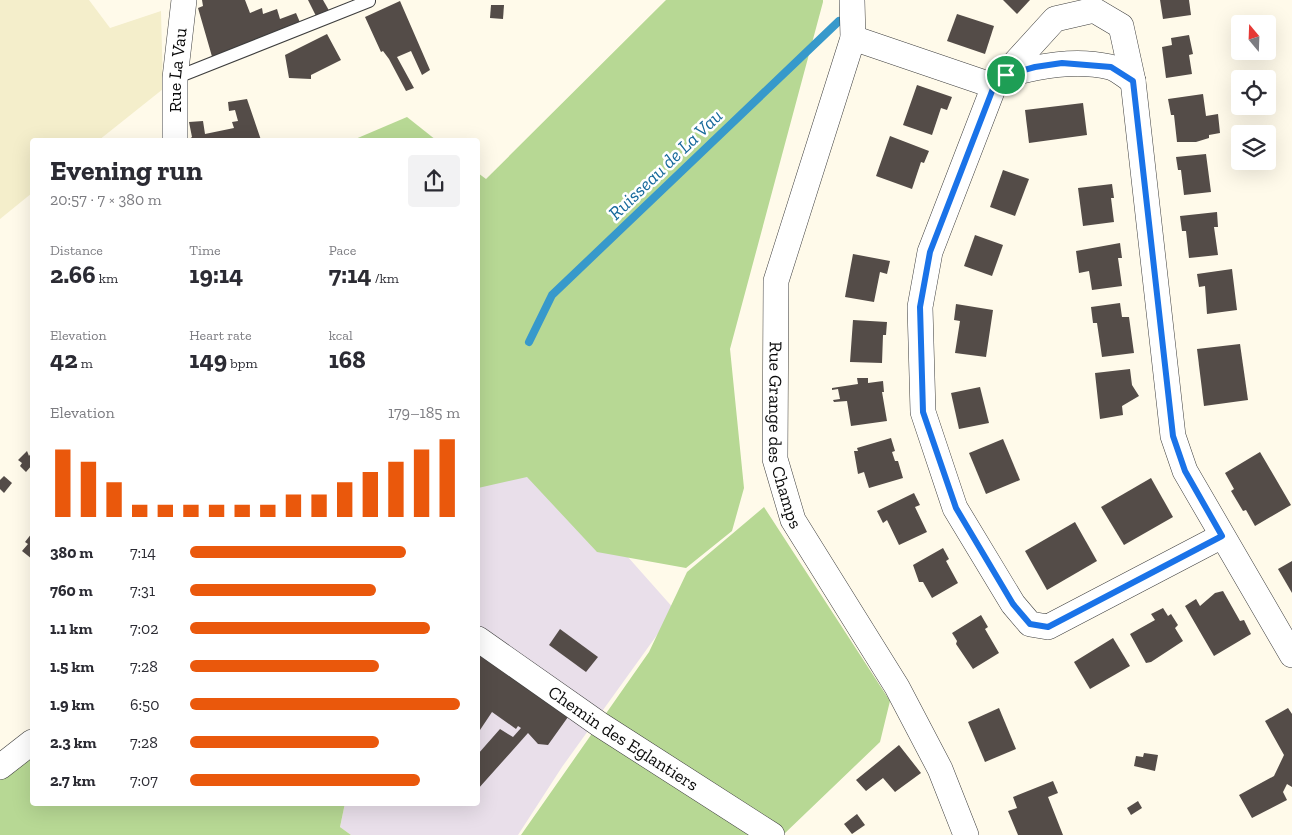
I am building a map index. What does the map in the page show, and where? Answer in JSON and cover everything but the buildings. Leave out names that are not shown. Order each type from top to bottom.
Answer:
[{"type":"street","name":"Rue La Vau","points":[[175,138],[175,78],[184,0]]},
{"type":"street","name":"Rue Grange des Champs","points":[[852,0],[853,38],[776,281],[775,459],[793,520],[897,687],[940,768],[966,835]]},
{"type":"street","points":[[1222,536],[1048,627],[1030,624],[1013,604],[956,508],[923,412],[920,307],[930,252],[1000,81],[1055,19],[1094,10],[1121,26],[1133,81],[1173,436],[1185,471],[1292,655]]},
{"type":"street","points":[[853,38],[1000,81],[1035,67],[1062,63],[1111,67],[1133,81]]},
{"type":"street","name":"Chemin des Eglantiers","points":[[480,640],[599,724],[772,835]]},
{"type":"street","points":[[0,767],[30,744]]},
{"type":"lane","points":[[175,78],[369,1]]},
{"type":"shaded area","points":[[0,0],[89,0],[110,28],[161,11],[163,89],[102,138],[30,138],[30,195],[0,219]]},
{"type":"shaded area","points":[[524,440],[675,610],[562,767],[518,835],[351,835],[340,827],[344,806],[480,806],[480,474]]},
{"type":"green space","points":[[666,0],[823,0],[730,349],[744,488],[732,531],[686,568],[597,552],[527,477],[480,488],[480,174],[486,179]]},
{"type":"green space","points":[[407,117],[433,138],[358,138]]},
{"type":"green space","points":[[764,507],[890,701],[880,742],[783,835],[521,835],[649,652],[687,572]]},
{"type":"green space","points":[[30,733],[30,806],[344,806],[340,827],[351,835],[0,835],[0,758]]},
{"type":"waterway","name":"Ruisseau de La Vau","points":[[529,342],[552,295],[839,21]]},
{"type":"route","points":[[1062,63],[1111,67],[1133,81],[1173,436],[1185,471],[1222,536],[1048,627],[1030,624],[1013,604],[956,508],[923,412],[920,307],[930,252],[994,86],[1006,75],[1035,67],[1062,63]]}]
